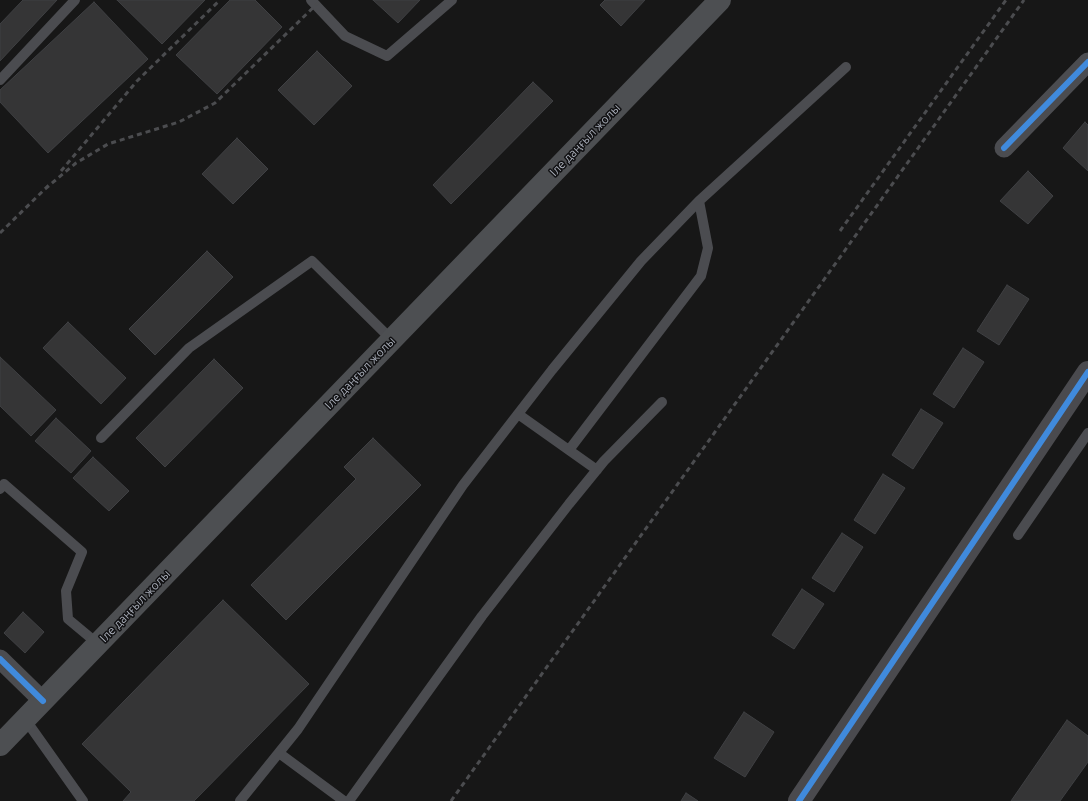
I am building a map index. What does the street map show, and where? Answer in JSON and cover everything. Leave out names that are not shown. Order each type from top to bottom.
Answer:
[{"type":"main road","name":"Іле даңғыл жолы","points":[[0,745],[720,0]]},
{"type":"street","points":[[1004,148],[1088,62]]},
{"type":"street","points":[[799,801],[1088,372]]},
{"type":"street","points":[[0,659],[43,701]]},
{"type":"lane","points":[[0,80],[75,0]]},
{"type":"lane","points":[[311,0],[345,36],[387,56],[452,0]]},
{"type":"lane","points":[[240,801],[298,729],[463,485],[641,261],[699,200],[846,67]]},
{"type":"lane","points":[[569,450],[701,276],[708,248],[699,200]]},
{"type":"lane","points":[[101,438],[189,348],[312,262],[392,340]]},
{"type":"lane","points":[[349,801],[482,616],[597,470],[662,402]]},
{"type":"lane","points":[[518,414],[597,470]]},
{"type":"lane","points":[[1018,535],[1088,433]]},
{"type":"lane","points":[[0,489],[4,484],[82,552],[66,591],[68,619],[98,644]]},
{"type":"lane","points":[[26,719],[83,801]]},
{"type":"lane","points":[[278,753],[344,801]]},
{"type":"building","points":[[23,0],[57,0],[0,61],[0,24]]},
{"type":"building","points":[[117,0],[205,0],[162,44]]},
{"type":"building","points":[[230,0],[255,0],[282,27],[217,94],[176,55]]},
{"type":"building","points":[[373,0],[420,0],[398,23]]},
{"type":"building","points":[[605,0],[645,0],[621,26],[600,5]]},
{"type":"building","points":[[94,2],[148,59],[48,153],[0,102],[0,90]]},
{"type":"building","points":[[317,51],[352,86],[314,125],[278,90]]},
{"type":"building","points":[[533,82],[553,101],[451,204],[433,185]]},
{"type":"building","points":[[1085,122],[1088,125],[1088,171],[1063,148]]},
{"type":"building","points":[[237,138],[268,169],[233,204],[202,174]]},
{"type":"building","points":[[1028,171],[1053,196],[1028,224],[1000,201]]},
{"type":"building","points":[[207,251],[233,277],[155,355],[129,329]]},
{"type":"building","points":[[1007,285],[1029,299],[999,345],[977,331]]},
{"type":"building","points":[[68,322],[126,378],[101,404],[43,348]]},
{"type":"building","points":[[963,348],[984,362],[954,408],[933,394]]},
{"type":"building","points":[[0,357],[56,410],[31,436],[0,406]]},
{"type":"building","points":[[214,359],[243,388],[165,467],[136,438]]},
{"type":"building","points":[[921,409],[943,423],[913,469],[892,455]]},
{"type":"building","points":[[56,418],[91,451],[71,473],[35,441]]},
{"type":"building","points":[[373,438],[421,485],[286,620],[251,585],[356,479],[344,467]]},
{"type":"building","points":[[93,457],[129,491],[109,511],[73,478]]},
{"type":"building","points":[[883,474],[905,488],[875,534],[854,520]]},
{"type":"building","points":[[842,533],[863,547],[834,592],[812,578]]},
{"type":"building","points":[[802,589],[824,604],[794,649],[772,635]]},
{"type":"building","points":[[223,600],[309,684],[194,801],[123,801],[131,792],[82,744]]},
{"type":"building","points":[[23,612],[44,632],[25,653],[4,633]]},
{"type":"building","points":[[744,712],[774,732],[745,777],[714,758]]},
{"type":"building","points":[[1067,720],[1088,736],[1088,762],[1060,801],[1011,801]]},
{"type":"building","points":[[686,793],[698,801],[681,801]]},
{"type":"railway","points":[[61,171],[137,81],[220,0]]},
{"type":"railway","points":[[45,189],[76,163],[108,144],[179,122],[215,103],[321,0]]},
{"type":"railway","points":[[840,231],[1006,0]]},
{"type":"railway","points":[[451,801],[1024,0]]},
{"type":"railway","points":[[0,233],[49,185]]},
{"type":"cycle path","points":[[1004,148],[1088,62]]},
{"type":"cycle path","points":[[799,801],[1088,372]]},
{"type":"cycle path","points":[[0,659],[43,701]]}]
